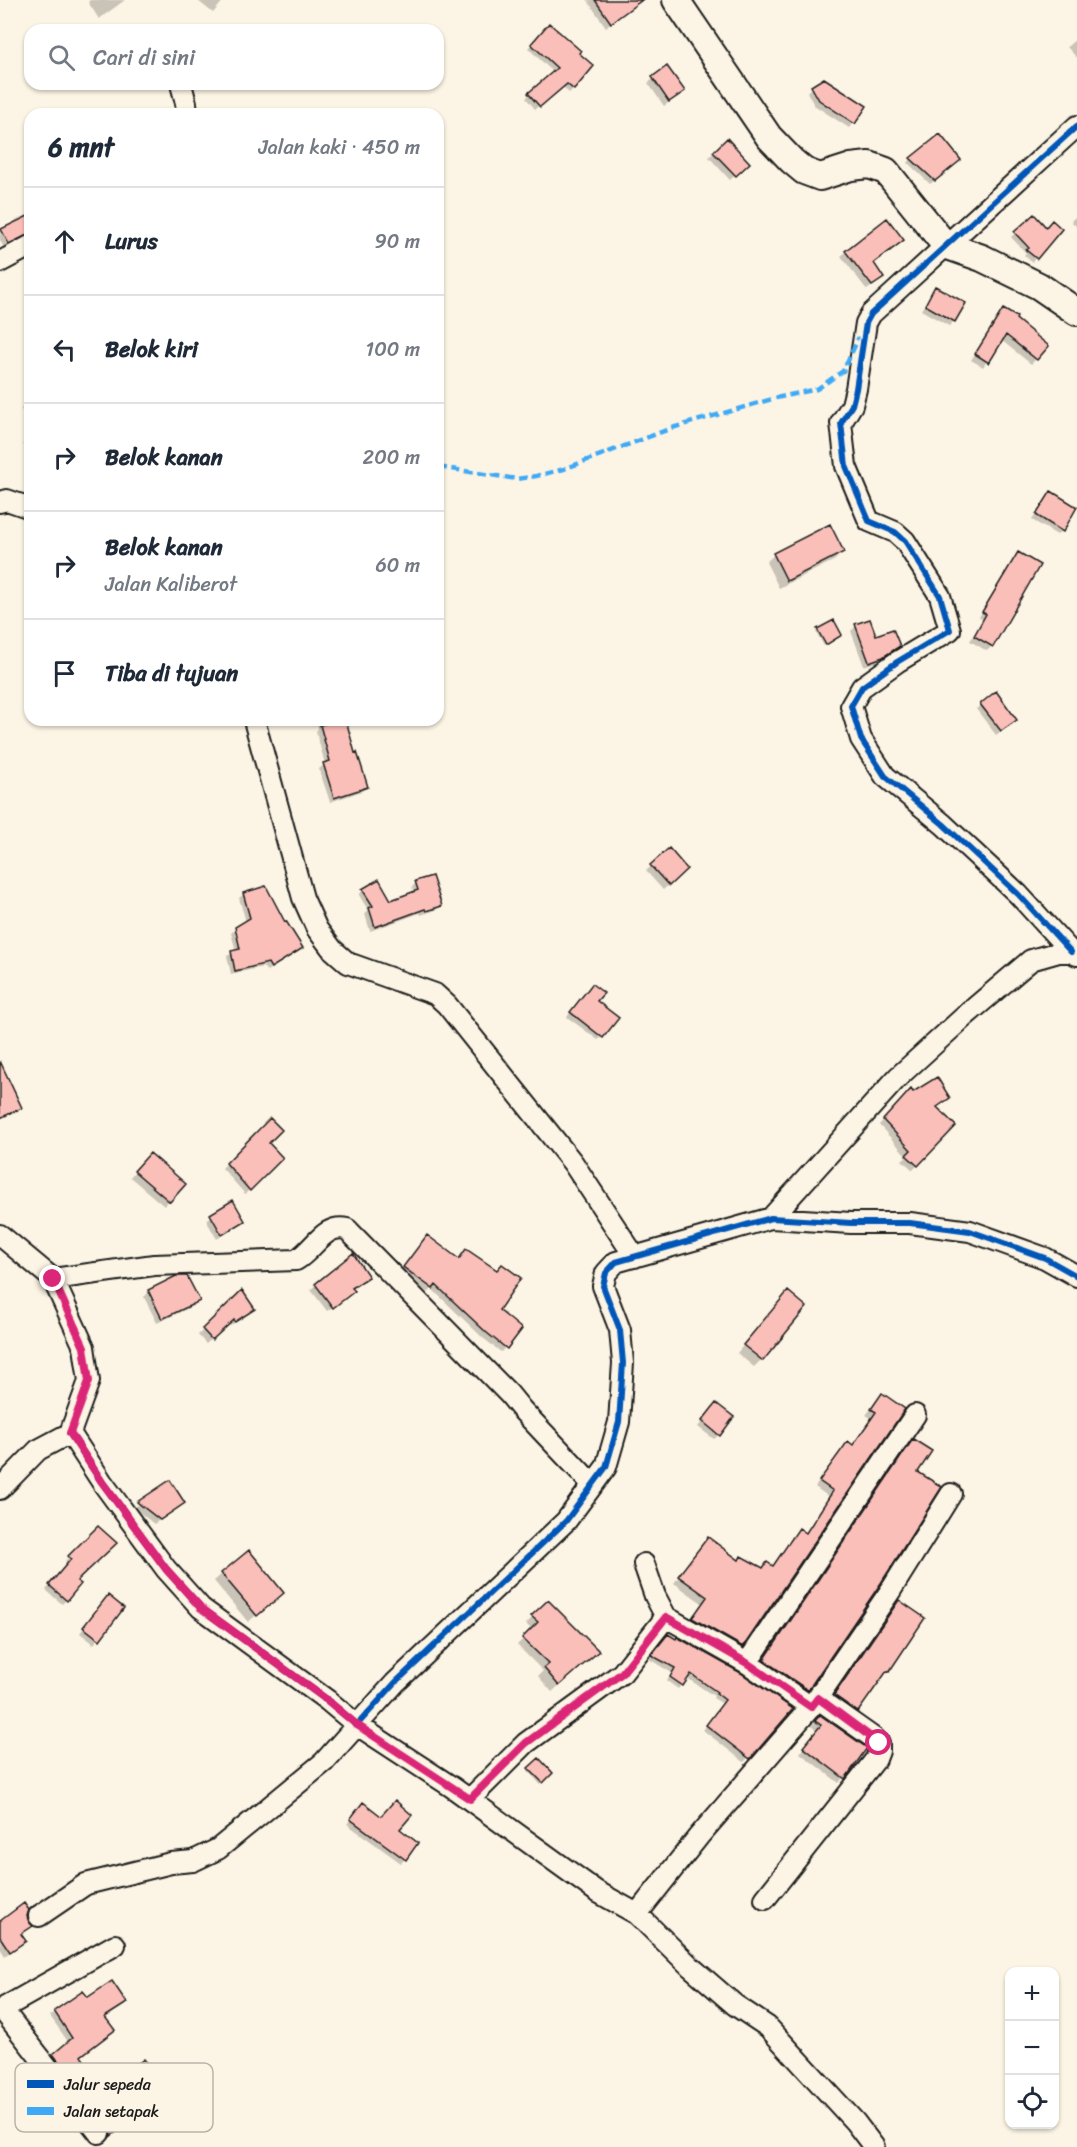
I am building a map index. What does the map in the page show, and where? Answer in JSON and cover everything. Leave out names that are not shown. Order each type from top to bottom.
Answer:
[{"type":"street","points":[[676,0],[769,137],[804,171],[820,177],[851,167],[869,165],[886,171],[945,245],[982,258],[1039,286],[1077,312]]},
{"type":"street","points":[[183,90],[186,108]]},
{"type":"street","points":[[1074,954],[1018,894],[943,824],[885,776],[861,739],[851,706],[862,687],[897,662],[950,630],[940,596],[905,541],[895,532],[869,521],[846,466],[841,423],[852,405],[866,323],[871,314],[1077,126]]},
{"type":"street","points":[[0,262],[24,249]]},
{"type":"street","points":[[0,502],[7,500],[24,506]]},
{"type":"street","points":[[256,726],[303,898],[317,929],[332,949],[348,963],[435,994],[447,1005],[573,1163],[635,1257]]},
{"type":"street","points":[[771,1218],[898,1077],[965,1016],[1031,960],[1059,952],[1074,954]]},
{"type":"street","points":[[39,1916],[86,1884],[171,1863],[193,1861],[218,1849],[324,1762],[395,1683],[566,1521],[606,1467],[619,1422],[623,1363],[620,1330],[603,1286],[606,1273],[616,1262],[771,1218],[851,1223],[910,1223],[970,1231],[1045,1257],[1077,1276]]},
{"type":"street","points":[[53,1279],[154,1264],[296,1260],[307,1254],[317,1240],[330,1230],[339,1227],[347,1229],[509,1394],[593,1485]]},
{"type":"street","points":[[0,1235],[53,1279],[84,1347],[89,1381],[70,1433],[38,1450],[0,1489]]},
{"type":"street","points":[[747,1663],[915,1415]]},
{"type":"street","points":[[70,1433],[102,1482],[166,1569],[201,1608],[327,1700],[357,1725],[470,1799],[596,1891],[637,1914],[726,1998],[768,2026],[855,2122],[874,2147]]},
{"type":"street","points":[[637,1914],[699,1836],[814,1703],[891,1590],[951,1494]]},
{"type":"street","points":[[644,1564],[655,1596],[666,1617],[879,1743],[876,1759],[765,1899]]},
{"type":"street","points":[[470,1799],[526,1743],[622,1673],[666,1617]]},
{"type":"street","points":[[43,2063],[1,2010],[116,1945]]},
{"type":"building","points":[[595,0],[642,0],[611,23]]},
{"type":"building","points":[[549,23],[581,51],[579,53],[594,66],[574,90],[567,84],[540,107],[528,93],[557,68],[531,44]]},
{"type":"building","points":[[667,66],[685,91],[669,102],[652,77]]},
{"type":"building","points":[[824,78],[867,106],[855,124],[819,100],[811,86]]},
{"type":"building","points":[[940,134],[961,160],[935,181],[910,158]]},
{"type":"building","points":[[727,138],[750,163],[736,176],[713,152]]},
{"type":"building","points":[[1034,214],[1046,227],[1052,220],[1062,229],[1037,259],[1026,250],[1029,248],[1014,232]]},
{"type":"building","points":[[24,218],[24,237],[9,244],[1,229]]},
{"type":"building","points":[[887,218],[904,240],[874,263],[884,278],[872,286],[845,251]]},
{"type":"building","points":[[935,286],[966,303],[955,322],[925,305]]},
{"type":"building","points":[[1003,309],[1017,317],[1016,319],[1049,346],[1037,360],[1006,335],[989,363],[975,354]]},
{"type":"building","points":[[1051,491],[1077,507],[1063,532],[1036,515]]},
{"type":"building","points":[[830,524],[844,552],[787,581],[773,553]]},
{"type":"building","points":[[1018,552],[1040,565],[993,647],[974,636],[986,614],[982,612]]},
{"type":"building","points":[[870,619],[876,635],[893,629],[900,646],[883,657],[869,662],[855,624]]},
{"type":"building","points":[[834,620],[842,635],[826,645],[817,629]]},
{"type":"building","points":[[996,691],[1017,720],[1001,731],[980,704]]},
{"type":"building","points":[[320,726],[348,726],[368,787],[334,798],[323,763],[330,761]]},
{"type":"building","points":[[669,848],[687,869],[669,886],[650,865]]},
{"type":"building","points":[[432,876],[442,906],[426,911],[425,909],[375,927],[369,908],[373,906],[362,889],[379,879],[391,900],[418,890],[415,881]]},
{"type":"building","points":[[266,886],[285,922],[303,948],[271,968],[268,963],[235,971],[231,951],[240,949],[235,927],[250,918],[243,893]]},
{"type":"building","points":[[592,984],[604,993],[597,1001],[619,1018],[603,1038],[570,1012]]},
{"type":"building","points":[[0,1061],[22,1108],[0,1118]]},
{"type":"building","points":[[937,1077],[950,1098],[937,1107],[956,1126],[918,1166],[906,1155],[911,1150],[883,1120],[911,1089],[913,1092]]},
{"type":"building","points":[[270,1118],[282,1130],[269,1143],[283,1158],[250,1191],[226,1163]]},
{"type":"building","points":[[150,1153],[186,1184],[170,1202],[134,1171]]},
{"type":"building","points":[[233,1200],[245,1221],[222,1235],[210,1214]]},
{"type":"building","points":[[427,1235],[459,1259],[466,1249],[497,1270],[502,1264],[521,1278],[499,1310],[522,1329],[507,1349],[436,1285],[433,1289],[403,1267]]},
{"type":"building","points":[[353,1253],[369,1277],[352,1288],[355,1291],[333,1308],[315,1284]]},
{"type":"building","points":[[176,1276],[187,1276],[200,1301],[162,1319],[148,1290]]},
{"type":"building","points":[[242,1290],[255,1309],[235,1322],[234,1320],[212,1340],[202,1329]]},
{"type":"building","points":[[788,1291],[807,1307],[763,1361],[743,1345]]},
{"type":"building","points":[[882,1393],[905,1409],[743,1647],[692,1618],[707,1597],[678,1576],[708,1537],[739,1560],[741,1556],[763,1568],[767,1562],[773,1566],[799,1528],[806,1533],[833,1491],[819,1481],[848,1441],[853,1445],[876,1412],[871,1409]]},
{"type":"building","points":[[716,1403],[734,1417],[720,1436],[702,1421]]},
{"type":"building","points":[[913,1439],[932,1451],[918,1472],[942,1487],[881,1583],[808,1690],[764,1660]]},
{"type":"building","points":[[170,1480],[185,1503],[160,1520],[137,1502]]},
{"type":"building","points":[[98,1526],[117,1543],[77,1581],[81,1584],[67,1601],[49,1585],[71,1559],[68,1556]]},
{"type":"building","points":[[249,1550],[284,1593],[257,1616],[221,1573]]},
{"type":"building","points":[[108,1595],[124,1608],[100,1640],[83,1627]]},
{"type":"building","points":[[548,1600],[599,1651],[559,1686],[544,1668],[549,1664],[522,1638],[538,1622],[531,1616]]},
{"type":"building","points":[[899,1600],[925,1618],[889,1672],[887,1671],[858,1712],[834,1695]]},
{"type":"building","points":[[668,1634],[741,1673],[793,1709],[750,1759],[706,1725],[725,1700],[691,1674],[683,1686],[670,1677],[675,1668],[651,1655]]},
{"type":"building","points":[[820,1715],[867,1748],[845,1779],[803,1747],[821,1725],[815,1721]]},
{"type":"building","points":[[539,1758],[553,1773],[543,1783],[528,1768]]},
{"type":"building","points":[[395,1800],[412,1815],[400,1829],[418,1843],[406,1860],[350,1819],[363,1802],[381,1816]]},
{"type":"building","points":[[24,1903],[29,1910],[27,1916],[29,1922],[33,1926],[21,1934],[26,1941],[10,1952],[0,1937],[0,1921]]},
{"type":"building","points":[[112,1981],[127,2003],[105,2017],[115,2030],[81,2056],[86,2063],[60,2063],[53,2054],[72,2038],[54,2011],[83,1991],[88,1997]]},
{"type":"marked path","points":[[444,468],[517,479],[564,469],[672,428],[776,398],[817,389],[843,371],[859,337]]},
{"type":"cycle path","points":[[1071,952],[1018,894],[943,824],[885,776],[861,739],[851,706],[862,687],[897,662],[950,630],[940,596],[905,541],[895,532],[869,521],[846,466],[841,423],[852,405],[866,323],[871,314],[1077,126]]},
{"type":"cycle path","points":[[70,1433],[102,1482],[166,1569],[201,1608],[327,1700],[357,1725],[395,1683],[566,1521],[606,1467],[619,1422],[623,1363],[620,1330],[603,1286],[606,1273],[616,1262],[771,1218],[851,1223],[910,1223],[970,1231],[1045,1258],[1077,1276]]},
{"type":"route","points":[[53,1279],[84,1347],[89,1381],[70,1433],[102,1482],[166,1569],[201,1608],[327,1700],[357,1725],[470,1799],[526,1743],[622,1673],[666,1617],[747,1663],[811,1707],[818,1698],[879,1743]]}]
